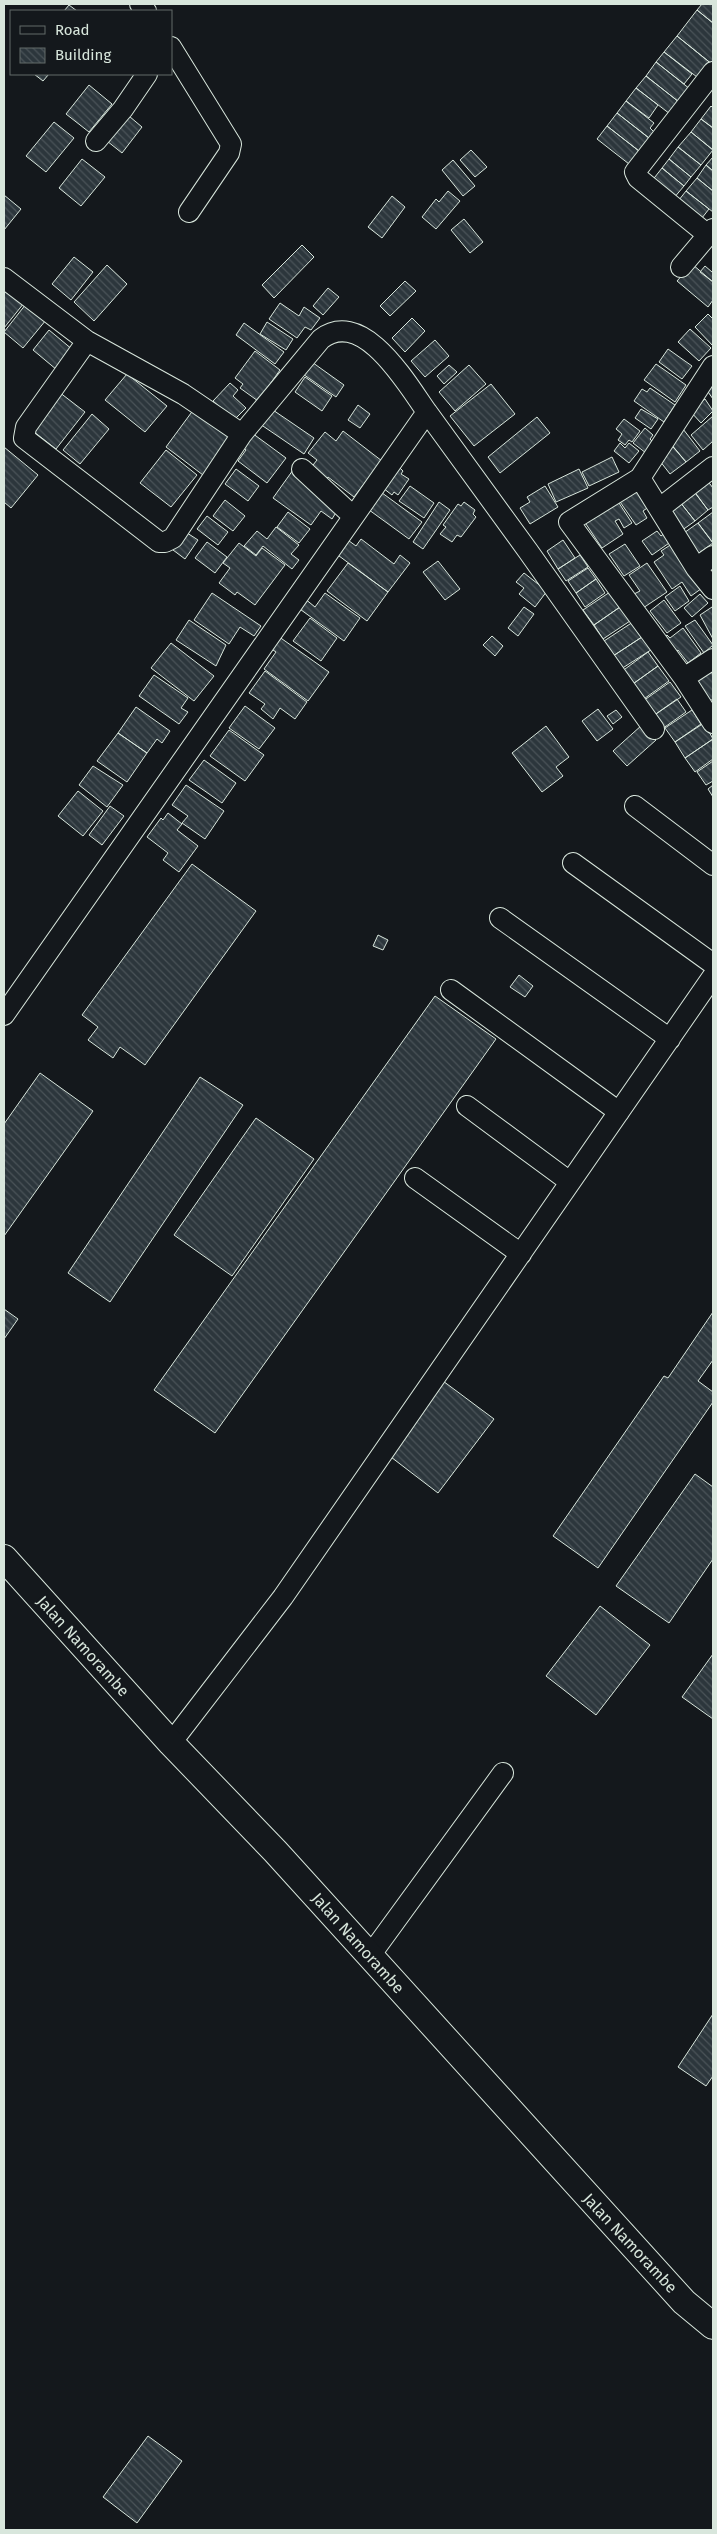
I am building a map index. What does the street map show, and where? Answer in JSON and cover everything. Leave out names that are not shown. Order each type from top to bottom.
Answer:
[{"type":"main road","name":"Jalan Namorambe","points":[[4,1558],[171,1743],[275,1852],[684,2302],[713,2326]]},
{"type":"street","points":[[172,49],[230,138],[231,144],[229,153],[189,212]]},
{"type":"street","points":[[681,267],[711,232],[638,178],[635,172],[713,72]]},
{"type":"street","points":[[96,141],[146,75]]},
{"type":"street","points":[[4,278],[87,341],[183,394],[242,434]]},
{"type":"street","points":[[87,341],[26,427],[24,438],[154,539],[165,542],[173,538],[242,434],[321,338],[330,332],[340,330],[366,339],[380,350],[427,412],[654,729]]},
{"type":"street","points":[[713,366],[640,478],[569,522],[684,678],[713,723]]},
{"type":"street","points":[[4,1014],[352,516],[427,412]]},
{"type":"street","points":[[660,508],[713,466]]},
{"type":"street","points":[[302,470],[352,516]]},
{"type":"street","points":[[640,478],[696,568],[713,590]]},
{"type":"street","points":[[696,568],[713,556]]},
{"type":"street","points":[[684,678],[713,660]]},
{"type":"street","points":[[635,806],[713,865]]},
{"type":"street","points":[[573,863],[713,964]]},
{"type":"street","points":[[500,918],[670,1039]]},
{"type":"street","points":[[171,1743],[283,1596],[713,976]]},
{"type":"street","points":[[451,990],[619,1112]]},
{"type":"street","points":[[467,1106],[570,1182]]},
{"type":"street","points":[[415,1178],[520,1254]]},
{"type":"street","points":[[369,1957],[503,1773]]},
{"type":"building","points":[[702,4],[713,4],[713,23],[697,10]]},
{"type":"building","points":[[69,5],[76,10],[65,10]]},
{"type":"building","points":[[697,10],[713,23],[713,65],[677,36]]},
{"type":"building","points":[[677,36],[713,65],[701,80],[664,52]]},
{"type":"building","points":[[664,52],[692,74],[684,84],[656,62]]},
{"type":"building","points":[[656,62],[690,89],[679,102],[646,76]]},
{"type":"building","points":[[35,75],[48,75],[43,81]]},
{"type":"building","points":[[646,76],[679,102],[670,114],[636,88]]},
{"type":"building","points":[[89,85],[112,104],[89,132],[66,114]]},
{"type":"building","points":[[636,88],[658,105],[649,118],[626,101]]},
{"type":"building","points":[[626,101],[654,123],[650,128],[654,132],[649,138],[617,113]]},
{"type":"building","points":[[711,106],[713,108],[713,128],[701,119]]},
{"type":"building","points":[[123,111],[142,127],[122,153],[102,137]]},
{"type":"building","points":[[617,113],[649,138],[639,151],[607,126]]},
{"type":"building","points":[[701,119],[713,128],[713,150],[691,132]]},
{"type":"building","points":[[54,122],[74,138],[46,172],[26,156]]},
{"type":"building","points":[[607,126],[639,151],[629,164],[597,139]]},
{"type":"building","points":[[691,132],[713,150],[701,165],[678,147]]},
{"type":"building","points":[[678,147],[701,165],[691,177],[669,159]]},
{"type":"building","points":[[471,150],[487,167],[475,177],[460,160]]},
{"type":"building","points":[[713,157],[713,171],[706,165]]},
{"type":"building","points":[[82,159],[105,177],[81,206],[59,188]]},
{"type":"building","points":[[669,159],[691,177],[684,186],[662,168]]},
{"type":"building","points":[[453,160],[475,186],[463,196],[442,170]]},
{"type":"building","points":[[706,165],[713,171],[713,191],[697,178]]},
{"type":"building","points":[[662,168],[684,186],[673,199],[651,182]]},
{"type":"building","points":[[697,178],[713,191],[713,212],[686,191]]},
{"type":"building","points":[[448,191],[460,201],[436,229],[422,217],[436,199],[439,202]]},
{"type":"building","points":[[686,191],[709,209],[698,223],[675,205]]},
{"type":"building","points":[[4,195],[21,209],[4,230]]},
{"type":"building","points":[[392,196],[405,207],[382,238],[368,227]]},
{"type":"building","points":[[464,219],[483,242],[470,253],[451,230]]},
{"type":"building","points":[[302,245],[314,257],[274,298],[262,285]]},
{"type":"building","points":[[74,257],[93,272],[71,300],[52,284]]},
{"type":"building","points":[[692,264],[713,282],[713,300],[708,307],[677,281]]},
{"type":"building","points":[[107,265],[127,284],[94,321],[74,302]]},
{"type":"building","points":[[705,266],[712,272],[713,270],[713,282],[700,272]]},
{"type":"building","points":[[405,281],[416,291],[390,316],[380,306]]},
{"type":"building","points":[[4,287],[24,303],[4,328]]},
{"type":"building","points":[[328,288],[339,297],[323,315],[313,306]]},
{"type":"building","points":[[280,303],[299,316],[304,307],[320,318],[311,330],[305,327],[297,338],[269,319]]},
{"type":"building","points":[[26,304],[46,320],[23,348],[4,332]]},
{"type":"building","points":[[708,314],[713,319],[713,346],[695,327]]},
{"type":"building","points":[[412,318],[425,331],[405,352],[392,338]]},
{"type":"building","points":[[267,322],[293,339],[286,350],[260,334]]},
{"type":"building","points":[[244,323],[284,352],[275,364],[236,335]]},
{"type":"building","points":[[690,329],[711,348],[699,361],[678,342]]},
{"type":"building","points":[[49,330],[73,350],[57,370],[33,350]]},
{"type":"building","points":[[435,340],[449,356],[425,377],[411,361]]},
{"type":"building","points":[[668,349],[692,366],[682,379],[659,362]]},
{"type":"building","points":[[255,351],[280,370],[258,401],[240,388],[243,384],[235,378]]},
{"type":"building","points":[[309,360],[344,385],[336,397],[300,372]]},
{"type":"building","points":[[656,364],[686,385],[675,402],[644,380]]},
{"type":"building","points":[[449,365],[457,372],[444,384],[437,376]]},
{"type":"building","points":[[469,365],[486,384],[455,411],[439,392]]},
{"type":"building","points":[[127,374],[167,406],[145,432],[105,400]]},
{"type":"building","points":[[305,377],[332,396],[322,411],[295,392]]},
{"type":"building","points":[[230,383],[238,390],[233,396],[246,408],[234,420],[213,401]]},
{"type":"building","points":[[491,384],[515,414],[474,446],[450,416]]},
{"type":"building","points":[[713,384],[713,399],[706,389]]},
{"type":"building","points":[[650,388],[675,405],[664,422],[634,401],[642,389],[647,392]]},
{"type":"building","points":[[59,392],[85,412],[56,449],[29,428]]},
{"type":"building","points":[[705,399],[713,411],[701,423],[690,411]]},
{"type":"building","points":[[358,405],[370,414],[360,428],[348,420]]},
{"type":"building","points":[[270,408],[314,438],[304,454],[260,424]]},
{"type":"building","points":[[194,409],[232,437],[203,475],[166,447]]},
{"type":"building","points":[[641,409],[658,419],[651,429],[635,418]]},
{"type":"building","points":[[92,414],[109,429],[80,464],[63,450]]},
{"type":"building","points":[[713,416],[713,441],[703,450],[691,435]]},
{"type":"building","points":[[537,417],[550,433],[500,473],[488,457]]},
{"type":"building","points":[[624,419],[640,431],[632,442],[629,440],[625,445],[618,440],[622,434],[616,429]]},
{"type":"building","points":[[645,428],[653,435],[650,439],[654,443],[646,453],[633,443]]},
{"type":"building","points":[[683,429],[700,451],[686,462],[668,441]]},
{"type":"building","points":[[343,431],[382,461],[354,497],[328,477],[325,482],[309,470],[317,460],[308,453],[325,432],[336,441]]},
{"type":"building","points":[[252,433],[286,458],[267,483],[238,461],[246,450],[242,447]]},
{"type":"building","points":[[620,443],[625,448],[629,443],[639,451],[629,463],[614,451]]},
{"type":"building","points":[[671,444],[686,462],[670,474],[656,456]]},
{"type":"building","points":[[4,447],[38,475],[11,508],[4,502]]},
{"type":"building","points":[[166,450],[197,475],[171,507],[140,483]]},
{"type":"building","points":[[612,457],[619,472],[589,486],[582,472]]},
{"type":"building","points":[[399,467],[403,471],[401,474],[409,479],[398,495],[394,492],[392,495],[383,488]]},
{"type":"building","points":[[236,469],[259,486],[248,501],[225,484]]},
{"type":"building","points":[[579,469],[588,488],[556,502],[548,484]]},
{"type":"building","points":[[293,470],[337,511],[332,519],[321,511],[311,525],[273,498]]},
{"type":"building","points":[[704,476],[713,488],[713,507],[708,510],[690,486]]},
{"type":"building","points":[[634,484],[650,506],[643,511],[647,518],[636,525],[616,496]]},
{"type":"building","points":[[410,486],[434,503],[424,518],[399,501]]},
{"type":"building","points":[[545,486],[558,507],[530,524],[520,508],[530,502],[527,497]]},
{"type":"building","points":[[690,486],[708,510],[695,521],[676,497]]},
{"type":"building","points":[[378,490],[422,522],[409,539],[365,507]]},
{"type":"building","points":[[676,497],[695,521],[681,531],[662,507]]},
{"type":"building","points":[[225,500],[245,516],[233,531],[213,516]]},
{"type":"building","points":[[617,500],[632,523],[624,528],[619,519],[615,521],[623,534],[602,548],[584,521]]},
{"type":"building","points":[[439,502],[450,510],[423,549],[413,542]]},
{"type":"building","points":[[464,502],[475,510],[473,514],[476,517],[461,537],[457,535],[452,542],[440,534],[446,527],[443,525],[458,504],[461,506]]},
{"type":"building","points":[[288,512],[310,529],[299,543],[277,527]]},
{"type":"building","points":[[713,512],[713,543],[698,523]]},
{"type":"building","points":[[207,516],[228,532],[218,545],[197,529]]},
{"type":"building","points":[[698,523],[713,543],[696,555],[681,535]]},
{"type":"building","points":[[276,527],[299,545],[291,554],[299,560],[292,569],[263,546],[256,555],[244,546],[257,531],[267,539]]},
{"type":"building","points":[[181,529],[198,540],[185,559],[169,547]]},
{"type":"building","points":[[657,531],[661,536],[666,532],[672,541],[652,555],[642,541]]},
{"type":"building","points":[[345,538],[356,546],[361,539],[394,564],[400,555],[410,563],[388,592],[335,553]]},
{"type":"building","points":[[563,540],[575,558],[558,569],[547,551]]},
{"type":"building","points":[[207,542],[227,557],[215,573],[195,558]]},
{"type":"building","points":[[675,542],[705,586],[691,596],[682,582],[672,589],[654,562],[664,555],[661,551]]},
{"type":"building","points":[[239,543],[256,556],[262,548],[285,565],[255,605],[237,592],[235,595],[219,583],[230,568],[223,563]]},
{"type":"building","points":[[625,544],[640,566],[624,576],[609,554]]},
{"type":"building","points":[[580,555],[588,567],[566,581],[558,569]]},
{"type":"building","points":[[438,561],[460,589],[445,600],[423,572]]},
{"type":"building","points":[[348,563],[388,592],[367,621],[327,591]]},
{"type":"building","points":[[647,563],[667,592],[643,608],[634,594],[640,591],[629,575]]},
{"type":"building","points":[[588,568],[596,579],[576,593],[568,581]]},
{"type":"building","points":[[524,573],[547,591],[535,607],[519,594],[524,588],[516,582]]},
{"type":"building","points":[[596,579],[605,593],[585,607],[576,593]]},
{"type":"building","points":[[680,586],[689,601],[675,611],[665,597]]},
{"type":"building","points":[[610,592],[620,607],[594,625],[583,610]]},
{"type":"building","points":[[212,593],[261,626],[254,636],[240,627],[229,644],[194,620]]},
{"type":"building","points":[[325,593],[360,618],[344,641],[297,607],[304,598],[315,607]]},
{"type":"building","points":[[700,594],[708,603],[692,617],[684,608]]},
{"type":"building","points":[[664,600],[681,623],[667,633],[650,611]]},
{"type":"building","points":[[524,607],[534,614],[518,636],[508,628]]},
{"type":"building","points":[[620,607],[630,621],[603,639],[594,625]]},
{"type":"building","points":[[712,607],[713,609],[713,639],[700,615]]},
{"type":"building","points":[[310,618],[337,638],[321,661],[293,641]]},
{"type":"building","points":[[189,620],[226,645],[216,666],[176,640]]},
{"type":"building","points":[[636,620],[645,635],[613,656],[604,641]]},
{"type":"building","points":[[695,620],[713,645],[704,653],[685,626]]},
{"type":"building","points":[[683,628],[701,653],[688,663],[678,650],[670,656],[660,641],[667,635],[670,638]]},
{"type":"building","points":[[275,634],[329,672],[308,701],[264,669],[276,652],[267,646]]},
{"type":"building","points":[[645,635],[654,648],[621,669],[613,656]]},
{"type":"building","points":[[492,636],[503,646],[495,656],[483,645]]},
{"type":"building","points":[[171,643],[214,676],[194,701],[151,668]]},
{"type":"building","points":[[648,652],[658,666],[630,686],[621,672]]},
{"type":"building","points":[[658,666],[669,681],[641,701],[630,686]]},
{"type":"building","points":[[265,671],[307,702],[295,719],[280,708],[273,719],[261,709],[265,704],[249,693]]},
{"type":"building","points":[[711,671],[713,675],[713,699],[708,702],[695,682]]},
{"type":"building","points":[[154,675],[188,698],[181,708],[188,712],[179,724],[139,696]]},
{"type":"building","points":[[670,682],[681,697],[653,716],[643,701]]},
{"type":"building","points":[[677,699],[686,712],[662,729],[653,716]]},
{"type":"building","points":[[245,706],[275,728],[259,749],[229,728]]},
{"type":"building","points":[[136,707],[170,731],[162,743],[157,739],[147,753],[118,733]]},
{"type":"building","points":[[598,709],[613,729],[597,741],[582,721]]},
{"type":"building","points":[[616,710],[622,717],[613,724],[607,716]]},
{"type":"building","points":[[692,710],[701,724],[675,742],[665,728]]},
{"type":"building","points":[[704,723],[713,739],[685,758],[675,742]]},
{"type":"building","points":[[642,725],[656,740],[627,766],[613,751]]},
{"type":"building","points":[[546,726],[569,757],[556,767],[563,776],[542,792],[512,753]]},
{"type":"building","points":[[229,730],[264,755],[245,781],[210,756]]},
{"type":"building","points":[[118,733],[147,753],[127,782],[97,761]]},
{"type":"building","points":[[713,739],[713,759],[695,772],[685,758]]},
{"type":"building","points":[[204,760],[236,783],[222,803],[189,780]]},
{"type":"building","points":[[713,761],[713,781],[706,785],[697,772]]},
{"type":"building","points":[[93,766],[123,785],[107,807],[79,785]]},
{"type":"building","points":[[186,785],[224,811],[205,839],[182,823],[188,816],[172,805]]},
{"type":"building","points":[[713,785],[713,797],[708,789]]},
{"type":"building","points":[[78,791],[103,811],[83,836],[58,816]]},
{"type":"building","points":[[110,806],[124,816],[102,845],[89,835]]},
{"type":"building","points":[[168,813],[182,824],[177,830],[198,846],[179,872],[163,860],[168,853],[147,837],[161,818],[163,820]]},
{"type":"building","points":[[192,864],[256,911],[145,1065],[120,1047],[113,1058],[88,1040],[98,1027],[82,1015]]},
{"type":"building","points":[[378,935],[388,940],[383,950],[373,946]]},
{"type":"building","points":[[519,975],[533,986],[525,997],[510,987]]},
{"type":"building","points":[[435,996],[496,1039],[215,1433],[154,1390]]},
{"type":"building","points":[[40,1073],[93,1111],[4,1236],[4,1124]]},
{"type":"building","points":[[200,1077],[243,1105],[110,1302],[68,1273]]},
{"type":"building","points":[[256,1118],[314,1159],[232,1276],[174,1235]]},
{"type":"building","points":[[4,1309],[18,1319],[4,1339]]},
{"type":"building","points":[[713,1312],[713,1360],[698,1381],[713,1392],[713,1402],[598,1568],[553,1536],[664,1376],[668,1378]]},
{"type":"building","points":[[443,1381],[494,1419],[438,1493],[387,1454]]},
{"type":"building","points":[[695,1474],[713,1487],[713,1559],[669,1623],[616,1586]]},
{"type":"building","points":[[600,1606],[650,1645],[596,1715],[546,1676]]},
{"type":"building","points":[[713,1654],[713,1719],[682,1697]]},
{"type":"building","points":[[713,2014],[713,2076],[706,2086],[678,2067]]},
{"type":"building","points":[[148,2436],[182,2461],[137,2523],[103,2497]]}]
